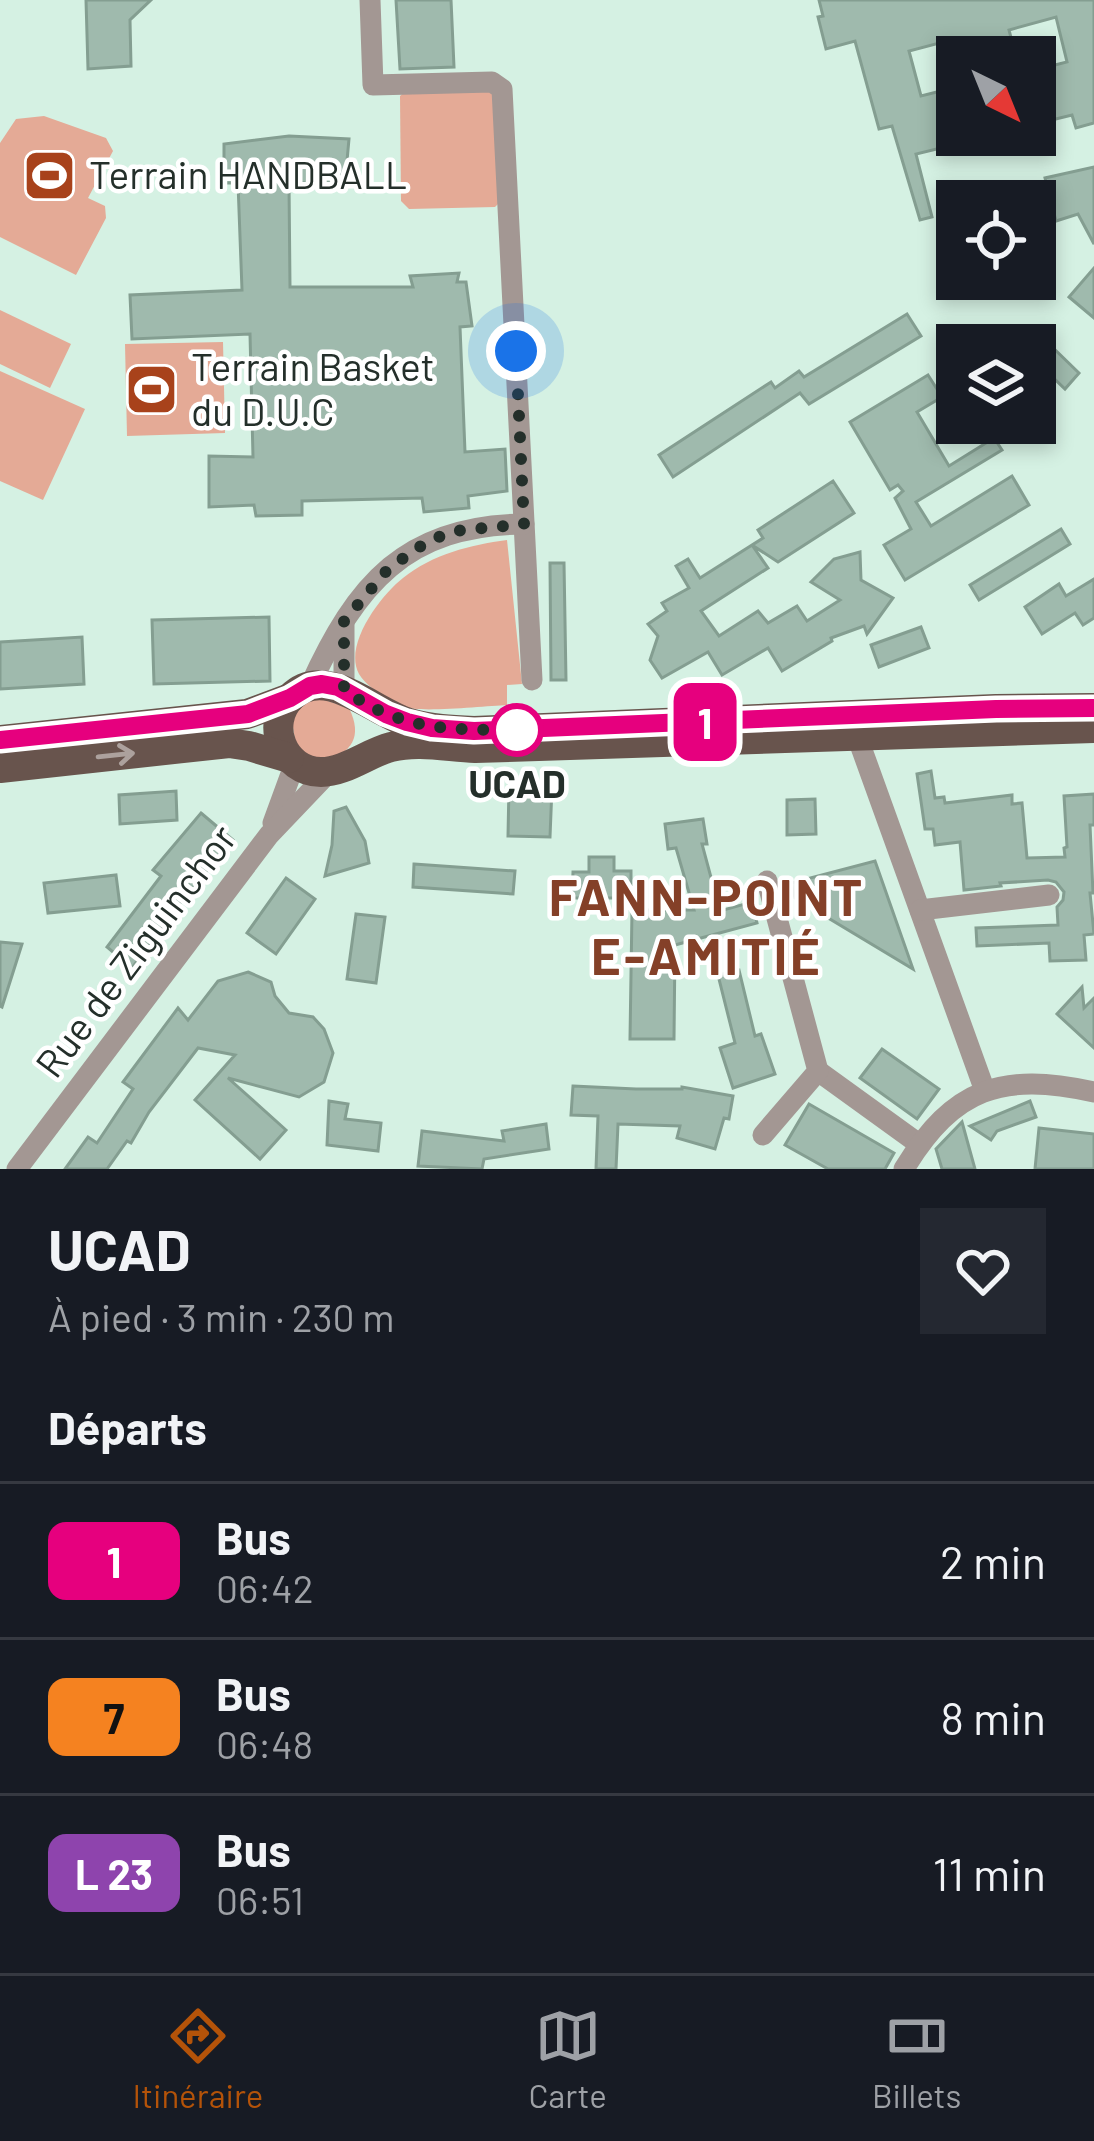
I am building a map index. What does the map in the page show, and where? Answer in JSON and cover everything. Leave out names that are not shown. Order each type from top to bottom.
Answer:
[{"type":"main road","points":[[0,740],[234,716],[329,685],[407,722],[474,731],[1094,708]]},
{"type":"main road","points":[[292,761],[279,740],[278,727],[285,705],[300,692]]},
{"type":"main road","points":[[338,768],[361,749],[365,735],[361,708],[347,693]]},
{"type":"main road","points":[[0,768],[230,743],[316,772],[406,745],[475,748],[1094,728]]},
{"type":"street","points":[[370,0],[373,85],[492,82],[502,89],[532,680]]},
{"type":"street","points":[[300,692],[344,621],[388,569],[428,541],[455,531],[524,524]]},
{"type":"street","points":[[344,621],[347,693]]},
{"type":"street","points":[[857,736],[985,1091]]},
{"type":"street","points":[[269,835],[292,761]]},
{"type":"street","points":[[269,835],[338,768]]},
{"type":"street","name":"Rue de Ziguinchor","points":[[17,1169],[269,835]]},
{"type":"street","points":[[767,881],[818,1071],[919,1144]]},
{"type":"street","points":[[920,910],[1049,895]]},
{"type":"street","points":[[763,1135],[818,1071]]},
{"type":"street","points":[[904,1169],[931,1128],[985,1091],[1006,1085],[1062,1085],[1094,1092]]},
{"type":"shaded area","points":[[490,88],[497,95],[502,200],[495,207],[409,209],[401,201],[400,96],[406,91]]},
{"type":"shaded area","name":"Terrain HANDBALL","points":[[44,116],[106,138],[113,151],[88,198],[105,206],[106,218],[76,275],[0,237],[0,143],[16,119]]},
{"type":"shaded area","points":[[0,310],[71,344],[50,388],[0,364]]},
{"type":"shaded area","points":[[223,342],[225,433],[127,436],[125,344]]},
{"type":"shaded area","points":[[0,371],[85,409],[43,500],[0,481]]},
{"type":"shaded area","points":[[507,540],[522,684],[507,685],[507,705],[412,709],[398,705],[365,681],[355,662],[360,635],[394,586],[439,557]]},
{"type":"shaded area","points":[[313,696],[349,708],[355,727],[348,748],[324,762],[297,751],[291,716]]},
{"type":"building","points":[[86,0],[151,0],[130,20],[131,66],[88,69]]},
{"type":"building","points":[[396,0],[451,0],[454,67],[400,69]]},
{"type":"building","points":[[819,0],[1094,0],[1094,123],[1076,128],[1072,115],[1056,119],[1056,65],[1067,62],[1056,17],[1009,30],[1011,36],[936,36],[936,44],[909,51],[921,96],[936,92],[936,149],[916,154],[932,217],[920,220],[892,126],[879,129],[855,41],[826,49],[818,17],[823,16]]},
{"type":"building","points":[[289,136],[349,139],[345,183],[289,183],[290,287],[413,287],[410,276],[459,273],[457,282],[466,282],[472,326],[460,327],[465,452],[505,449],[507,491],[468,496],[469,508],[424,512],[422,498],[302,501],[302,515],[256,516],[254,505],[209,507],[209,456],[253,457],[250,334],[132,339],[130,295],[242,290],[238,183],[224,183],[224,144]]},
{"type":"building","points":[[1094,167],[1094,244],[1078,214],[1056,221],[1056,180],[1045,178]]},
{"type":"building","points":[[1094,268],[1094,318],[1069,297]]},
{"type":"building","points":[[907,314],[921,336],[809,404],[800,393],[673,477],[659,455],[771,382],[775,388],[799,371],[804,377]]},
{"type":"building","points":[[1056,351],[1079,373],[1065,389],[1056,380]]},
{"type":"building","points":[[928,375],[936,388],[936,401],[917,412],[949,466],[984,444],[998,444],[1002,450],[916,502],[931,526],[1012,476],[1029,505],[905,580],[884,545],[911,529],[895,498],[903,491],[898,485],[890,490],[850,422]]},
{"type":"building","points":[[833,481],[854,513],[778,562],[752,545],[768,568],[701,611],[719,636],[758,611],[768,623],[797,606],[807,621],[840,600],[811,582],[834,559],[860,552],[861,580],[893,598],[867,634],[864,626],[831,638],[782,671],[768,648],[722,675],[708,652],[662,678],[650,660],[658,636],[648,624],[667,611],[662,603],[689,588],[676,566],[688,559],[700,578],[763,538],[758,530]]},
{"type":"building","points":[[1061,529],[1070,544],[979,600],[970,585]]},
{"type":"building","points":[[550,563],[564,563],[566,680],[551,680]]},
{"type":"building","points":[[1094,579],[1094,618],[1083,625],[1075,613],[1042,634],[1025,607],[1059,584],[1066,596]]},
{"type":"building","points":[[269,617],[270,681],[154,684],[152,620]]},
{"type":"building","points":[[921,627],[929,648],[879,667],[871,645]]},
{"type":"building","points":[[82,637],[84,684],[0,689],[0,642]]},
{"type":"building","points":[[931,771],[935,798],[944,797],[945,803],[1012,795],[1012,804],[1022,803],[1027,858],[1065,857],[1064,796],[1094,794],[1090,893],[1094,934],[1084,935],[1086,960],[1050,961],[1049,943],[977,946],[976,928],[1058,925],[1057,907],[1064,892],[1048,880],[964,890],[960,842],[935,845],[933,829],[925,829],[917,774]]},
{"type":"building","points":[[509,786],[552,787],[550,837],[508,836]]},
{"type":"building","points":[[176,791],[177,820],[120,824],[119,795]]},
{"type":"building","points":[[815,799],[816,834],[787,835],[787,800]]},
{"type":"building","points":[[346,807],[365,841],[369,863],[325,876],[334,811]]},
{"type":"building","points":[[201,813],[233,840],[132,968],[107,947],[161,876],[153,870]]},
{"type":"building","points":[[703,819],[707,844],[702,844],[720,911],[752,902],[757,923],[675,945],[674,1039],[630,1039],[632,910],[694,910],[676,848],[668,849],[665,824]]},
{"type":"building","points":[[589,857],[614,857],[614,871],[631,871],[631,898],[572,898],[573,872],[589,872]]},
{"type":"building","points":[[875,861],[913,969],[795,898],[791,883]]},
{"type":"building","points":[[414,864],[515,871],[513,894],[413,887]]},
{"type":"building","points":[[116,875],[120,906],[48,913],[44,883]]},
{"type":"building","points":[[286,878],[315,899],[276,954],[247,933]]},
{"type":"building","points":[[356,914],[385,917],[376,983],[347,979]]},
{"type":"building","points":[[0,942],[22,944],[2,1007],[0,1006]]},
{"type":"building","points":[[739,970],[755,1036],[761,1034],[775,1074],[733,1088],[720,1048],[735,1043],[718,975]]},
{"type":"building","points":[[248,972],[271,982],[289,1013],[313,1017],[324,1029],[333,1053],[324,1082],[299,1097],[228,1078],[286,1130],[260,1159],[195,1100],[235,1055],[198,1048],[107,1169],[65,1169],[88,1137],[97,1143],[133,1089],[123,1082],[178,1008],[188,1020],[218,981]]},
{"type":"building","points":[[1082,987],[1084,1008],[1094,998],[1094,1048],[1057,1014]]},
{"type":"building","points":[[882,1049],[939,1089],[917,1119],[860,1078]]},
{"type":"building","points":[[573,1086],[682,1087],[733,1096],[729,1119],[724,1118],[715,1149],[677,1138],[680,1126],[618,1124],[616,1169],[596,1169],[598,1116],[571,1115]]},
{"type":"building","points":[[329,1101],[348,1104],[345,1119],[381,1123],[378,1151],[327,1145]]},
{"type":"building","points":[[1030,1101],[1036,1117],[997,1131],[991,1140],[970,1126]]},
{"type":"building","points":[[809,1104],[894,1153],[885,1169],[828,1169],[785,1145]]},
{"type":"building","points":[[962,1122],[975,1169],[942,1169],[936,1149]]},
{"type":"building","points":[[546,1124],[549,1149],[484,1159],[482,1169],[418,1166],[422,1131],[504,1141],[502,1131]]},
{"type":"building","points":[[1039,1128],[1094,1134],[1094,1169],[1035,1169]]},
{"type":"bus line","name":"1","points":[[0,740],[248,714],[322,684],[338,687],[407,722],[474,731],[1094,708]]},
{"type":"place","name":"Terrain HANDBALL","points":[[50,175]]},
{"type":"place","name":"Terrain Basket du D.U.C","points":[[152,389]]},
{"type":"place","name":"UCAD","points":[[517,730]]},
{"type":"district","name":"FANN-POINT E-AMITIÉ","points":[[707,927]]},
{"type":"route","points":[[516,351],[524,524],[455,531],[405,554],[388,569],[344,621],[344,690],[386,714],[432,728],[517,730]]}]
